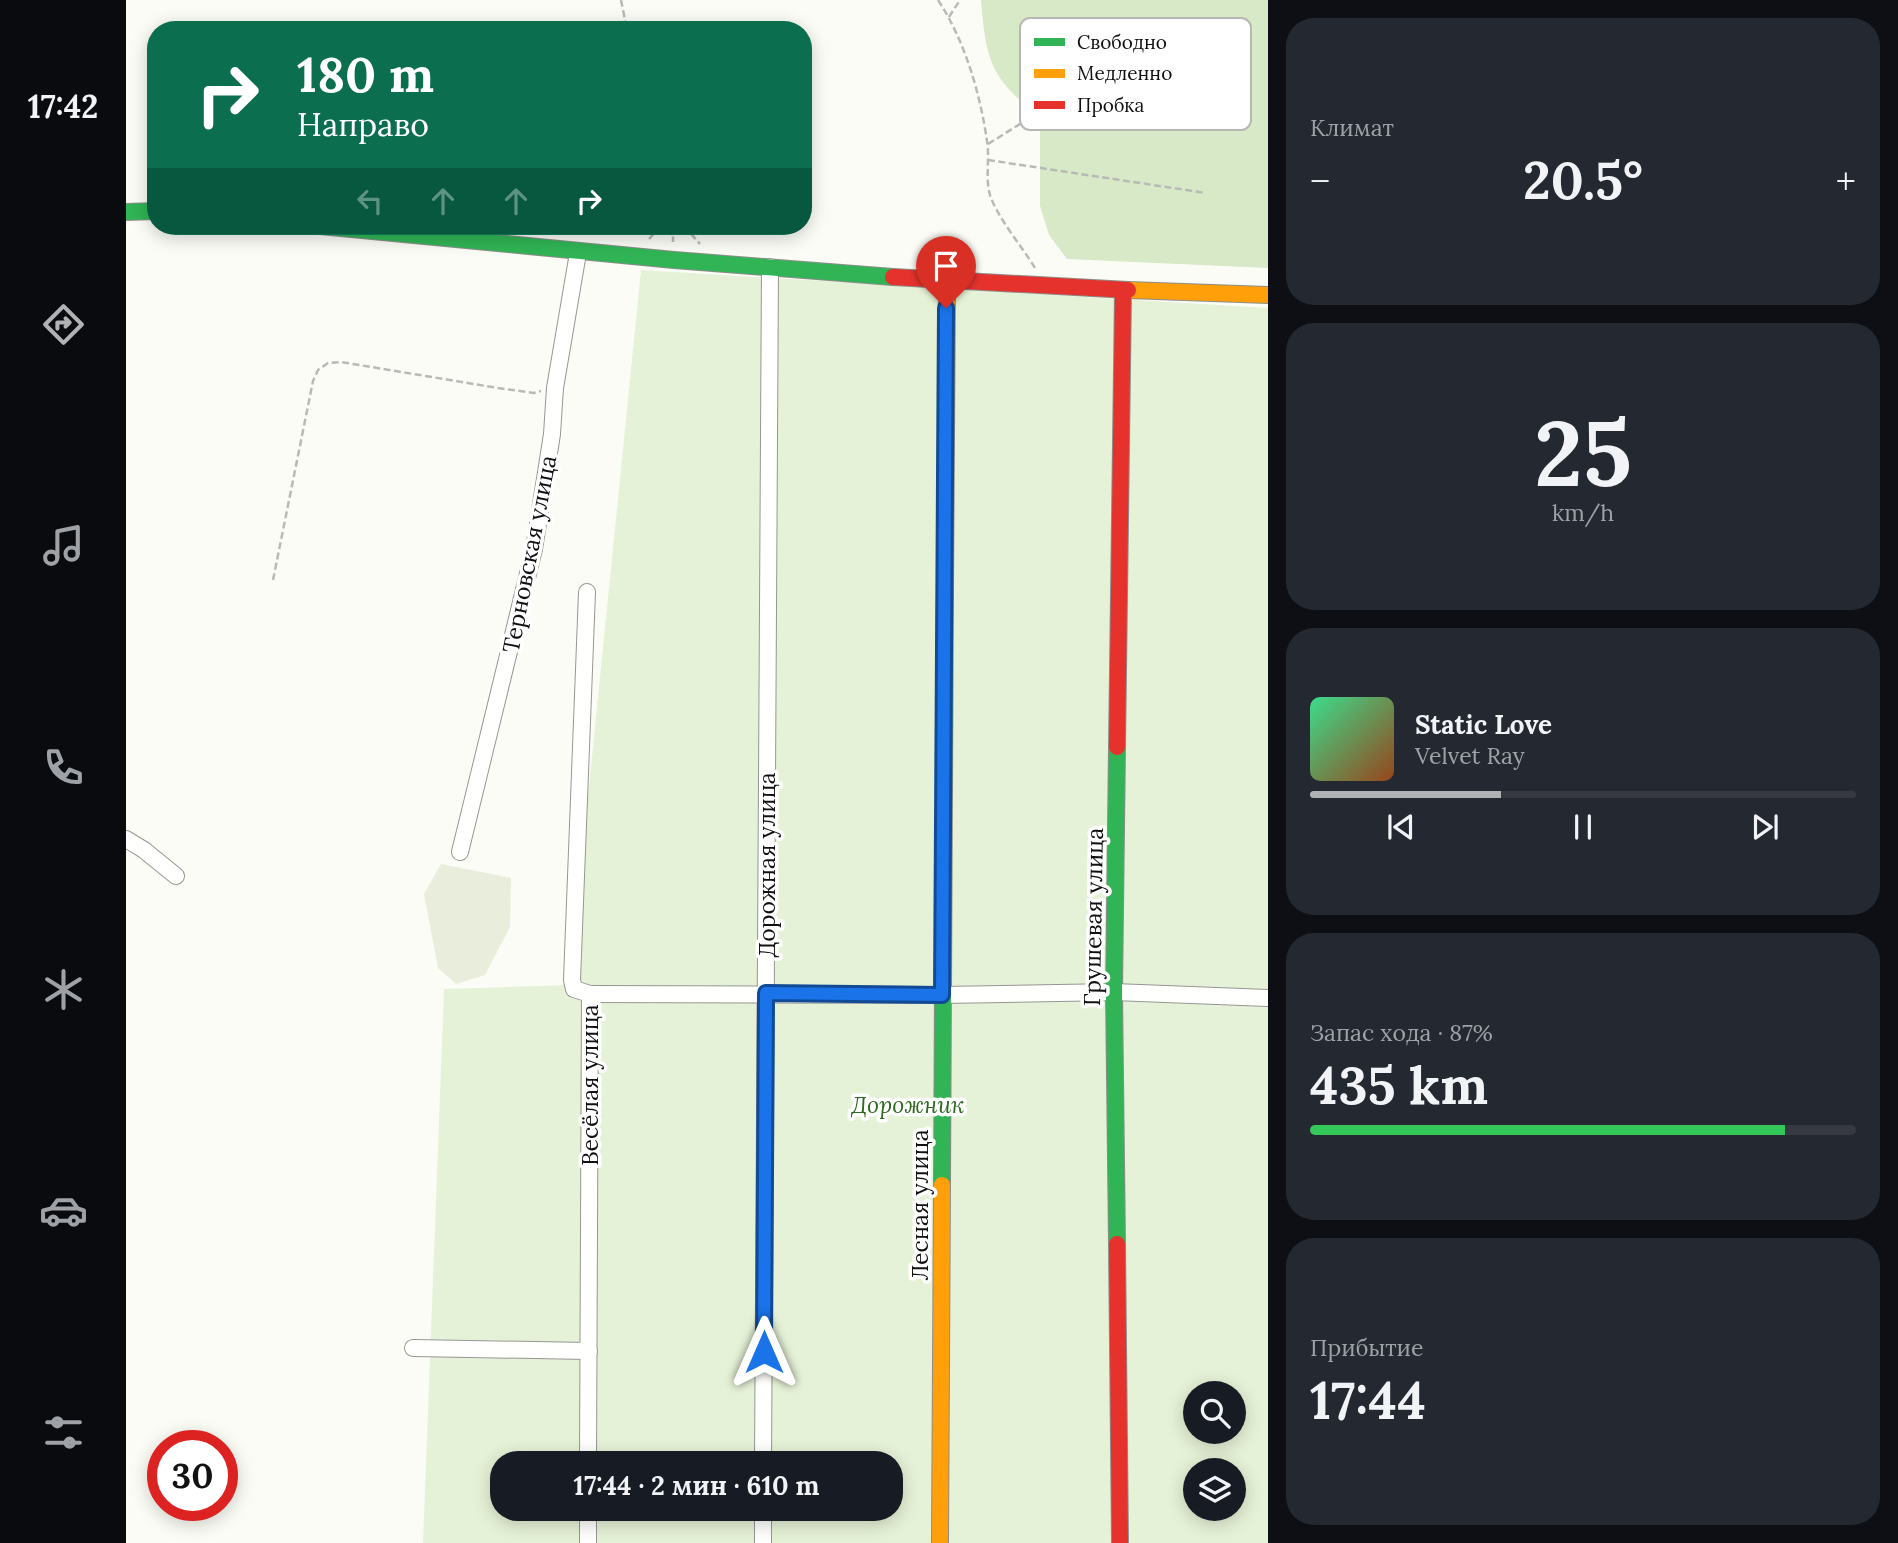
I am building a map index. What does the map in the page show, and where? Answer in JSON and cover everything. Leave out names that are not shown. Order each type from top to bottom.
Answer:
[{"type":"street","points":[[126,212],[147,211]]},
{"type":"street","points":[[406,235],[578,253],[947,280],[1123,292],[1268,295]]},
{"type":"street","name":"Терновская улица","points":[[460,852],[534,550],[552,434],[555,388],[578,253]]},
{"type":"street","name":"Дорожная улица","points":[[763,1451],[770,267]]},
{"type":"street","name":"Лесная улица","points":[[940,1543],[947,280]]},
{"type":"street","name":"Грушевая улица","points":[[1120,1543],[1114,992],[1123,292]]},
{"type":"street","name":"Весёлая улица","points":[[587,592],[572,980],[574,989],[590,994],[588,1451]]},
{"type":"street","points":[[126,839],[176,876]]},
{"type":"street","points":[[590,994],[942,995],[1114,992],[1268,998]]},
{"type":"street","points":[[413,1348],[589,1352]]},
{"type":"street","points":[[588,1521],[588,1543]]},
{"type":"street","points":[[763,1521],[763,1543]]},
{"type":"path","points":[[621,0],[625,21]]},
{"type":"path","points":[[938,0],[949,17],[970,70],[988,144],[989,191],[994,205],[1048,287]]},
{"type":"path","points":[[949,17],[960,0]]},
{"type":"path","points":[[988,144],[1020,124]]},
{"type":"path","points":[[988,160],[1206,193]]},
{"type":"path","points":[[273,580],[313,381],[318,370],[328,363],[372,366],[534,393],[555,388]]},
{"type":"green space","points":[[981,0],[1268,0],[1268,268],[1067,259],[1049,235],[1040,206],[1040,130],[1251,130],[1251,18],[1020,18],[1020,100],[1010,91],[994,67],[985,38]]},
{"type":"green space","name":"Дорожник","points":[[641,270],[1268,308],[1268,1543],[423,1543],[444,989],[569,985]]},
{"type":"green space","points":[[441,864],[511,878],[510,927],[485,975],[456,984],[438,968],[424,894]]},
{"type":"traffic: fast","points":[[126,212],[147,211]]},
{"type":"traffic: fast","points":[[414,235],[674,260],[893,277]]},
{"type":"traffic: fast","points":[[942,1185],[945,591]]},
{"type":"traffic: fast","points":[[1117,747],[1114,992],[1117,1244]]},
{"type":"traffic: slow","points":[[945,591],[947,280]]},
{"type":"traffic: slow","points":[[1128,290],[1268,295]]},
{"type":"traffic: slow","points":[[940,1543],[942,1185]]},
{"type":"traffic: jam","points":[[893,277],[1128,290]]},
{"type":"traffic: jam","points":[[1117,747],[1123,292]]},
{"type":"traffic: jam","points":[[1117,1244],[1120,1543]]},
{"type":"route","points":[[764,1352],[766,993],[942,995],[946,308]]}]
